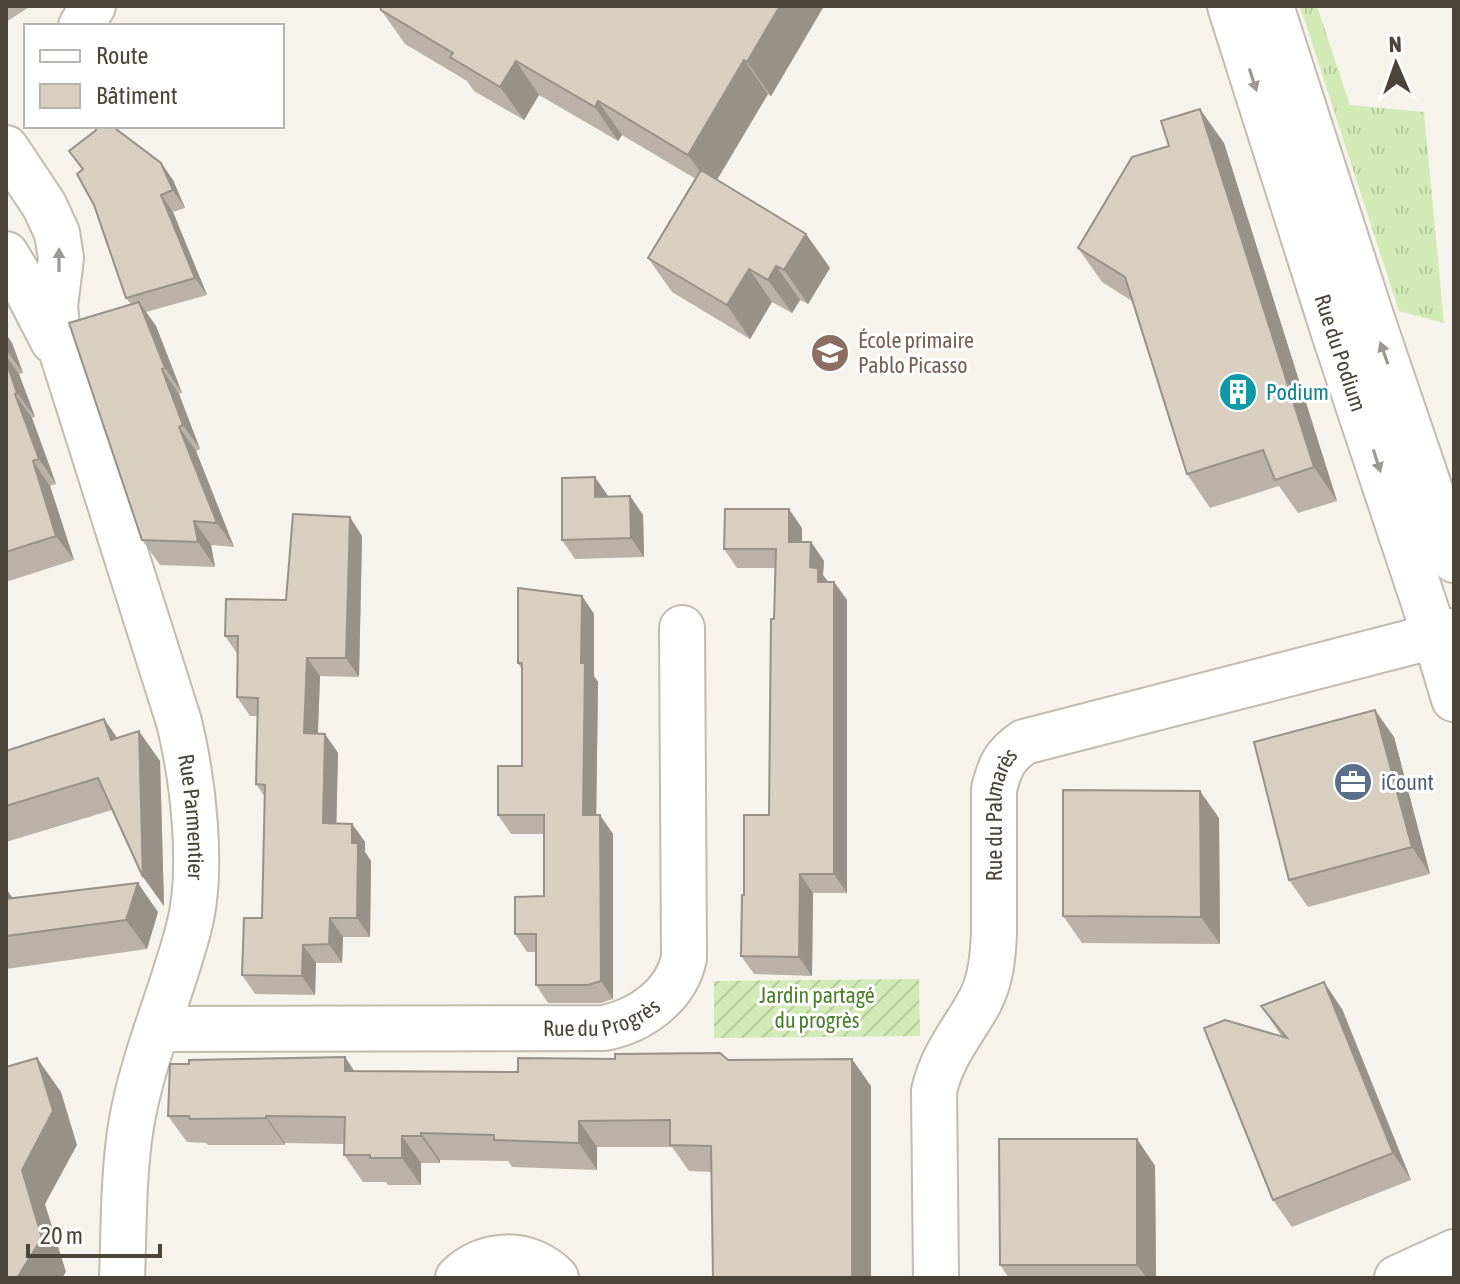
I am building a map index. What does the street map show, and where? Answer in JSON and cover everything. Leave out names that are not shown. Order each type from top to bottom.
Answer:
[{"type":"street","points":[[82,24],[93,6]]},
{"type":"street","name":"Rue du Podium","points":[[1230,6],[1328,316],[1445,634],[1454,699]]},
{"type":"street","name":"Rue du Podium","points":[[1271,6],[1454,560]]},
{"type":"street","points":[[6,148],[24,122]]},
{"type":"street","name":"Rue Parmentier","points":[[6,148],[44,205],[57,233],[61,258],[55,322],[64,364],[171,694],[189,761],[196,880],[190,925],[131,1126],[122,1278]]},
{"type":"street","name":"Rue Parmentier","points":[[6,254],[64,364]]},
{"type":"street","name":"Rue du Progrès","points":[[157,1029],[604,1028],[639,1017],[673,987],[681,973],[684,958],[682,628]]},
{"type":"street","name":"Rue du Palmarès","points":[[936,1278],[934,1091],[944,1059],[981,998],[989,978],[994,933],[994,789],[1009,752],[1024,742],[1445,634]]},
{"type":"street","points":[[1397,1278],[1454,1252]]},
{"type":"street","points":[[458,1278],[484,1261],[507,1257],[530,1261],[556,1278]]},
{"type":"green space","points":[[1300,6],[1317,6],[1350,105],[1424,112],[1444,323],[1399,311]]},
{"type":"green space","name":"Jardin partagé du progrès","points":[[919,979],[920,1036],[714,1038],[714,981]]},
{"type":"building","points":[[380,6],[780,6],[688,155],[598,101],[595,107],[516,61],[500,87],[450,57],[453,53],[381,10]]},
{"type":"building","name":"Podium","points":[[1200,109],[1314,467],[1275,480],[1263,450],[1187,474],[1125,277],[1078,248],[1132,157],[1169,146],[1161,121]]},
{"type":"building","points":[[97,128],[115,128],[161,163],[173,190],[161,195],[195,278],[126,298],[94,205],[77,174],[83,169],[69,151]]},
{"type":"building","points":[[701,170],[806,234],[784,270],[776,266],[768,280],[749,269],[727,305],[648,258]]},
{"type":"building","points":[[139,302],[165,368],[162,369],[183,425],[179,427],[217,523],[194,521],[198,542],[142,540],[69,323]]},
{"type":"building","points":[[6,361],[39,459],[33,461],[56,536],[6,552]]},
{"type":"building","points":[[595,477],[595,497],[630,496],[631,538],[562,540],[562,478]]},
{"type":"building","points":[[725,509],[789,509],[789,542],[811,542],[810,567],[818,568],[818,582],[834,582],[834,874],[800,874],[799,957],[741,956],[744,815],[769,815],[771,619],[774,619],[776,549],[724,549]]},
{"type":"building","points":[[293,514],[350,517],[346,658],[307,658],[304,733],[325,734],[323,823],[352,824],[352,843],[358,843],[357,918],[330,918],[329,944],[303,945],[302,976],[242,975],[244,918],[262,918],[265,785],[256,784],[258,698],[237,697],[238,636],[225,636],[226,599],[286,600]]},
{"type":"building","points":[[518,588],[582,596],[581,663],[585,663],[583,815],[600,815],[601,981],[588,985],[536,985],[536,934],[515,934],[515,897],[544,896],[544,815],[498,815],[498,766],[522,766]]},
{"type":"building","points":[[1375,710],[1412,847],[1289,880],[1254,742]]},
{"type":"building","points":[[104,719],[111,740],[139,731],[143,877],[98,778],[6,806],[6,751]]},
{"type":"building","points":[[1063,790],[1200,791],[1201,917],[1063,916]]},
{"type":"building","points":[[138,883],[126,920],[6,936],[6,899]]},
{"type":"building","points":[[1324,982],[1393,1153],[1273,1200],[1204,1028],[1225,1020],[1287,1038],[1261,1006]]},
{"type":"building","points":[[720,1053],[728,1060],[852,1059],[852,1278],[713,1278],[711,1146],[670,1145],[670,1120],[579,1121],[579,1143],[494,1140],[494,1135],[421,1133],[421,1136],[402,1136],[402,1158],[370,1158],[370,1155],[344,1155],[345,1117],[190,1119],[189,1116],[168,1116],[170,1064],[189,1064],[189,1060],[345,1057],[345,1071],[518,1072],[518,1058],[615,1059],[615,1054]]},
{"type":"building","points":[[37,1058],[53,1111],[22,1170],[42,1238],[17,1278],[6,1278],[6,1067]]},
{"type":"building","points":[[999,1139],[1137,1139],[1137,1265],[1000,1265]]},
{"type":"place","name":"École primaire Pablo Picasso","points":[[830,353]]},
{"type":"place","name":"Podium","points":[[1238,392]]},
{"type":"place","name":"iCount","points":[[1353,782]]}]
